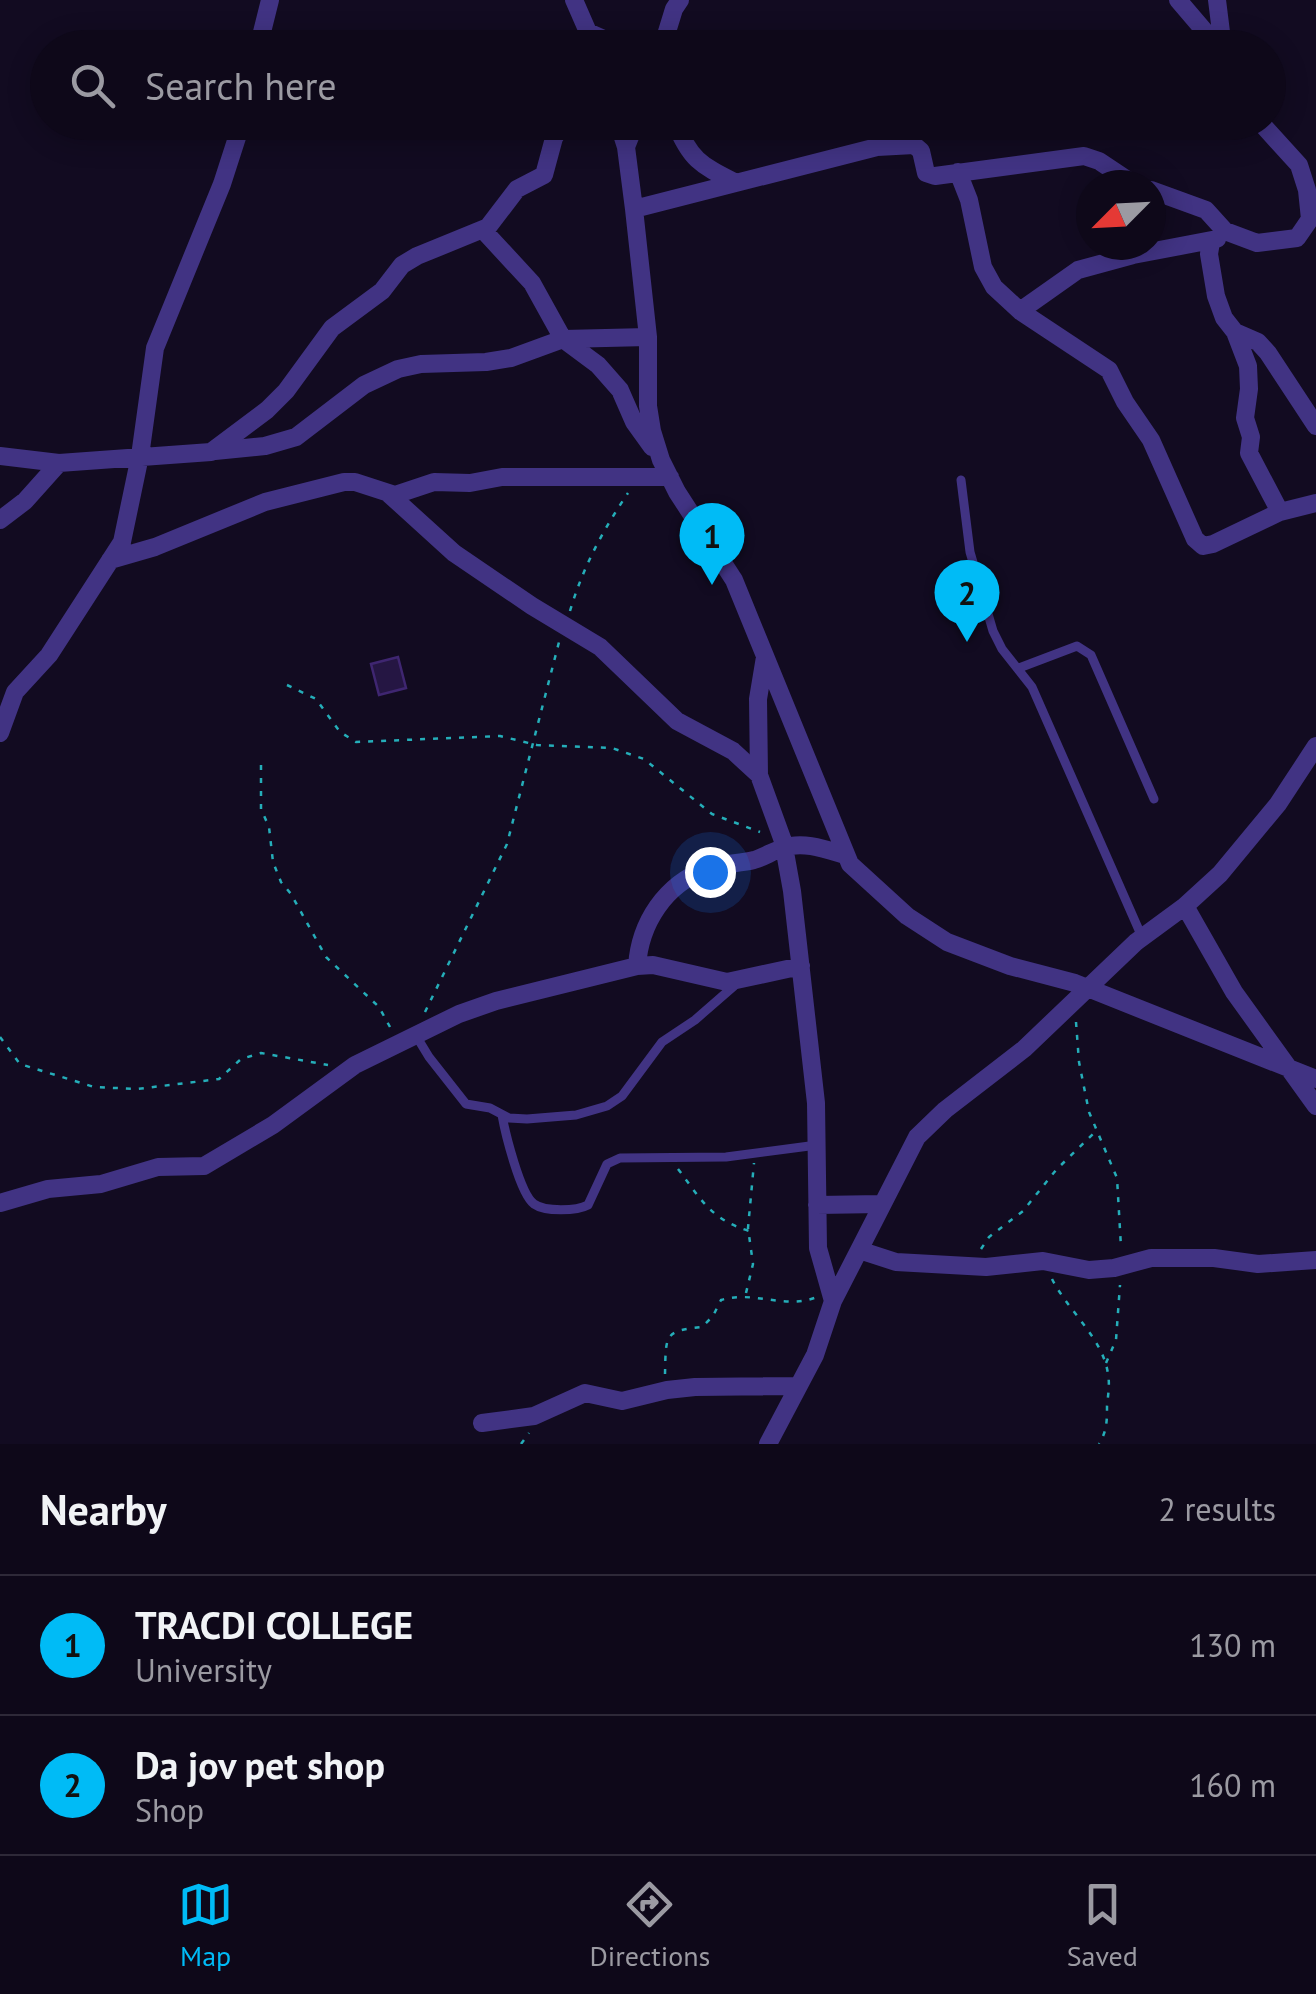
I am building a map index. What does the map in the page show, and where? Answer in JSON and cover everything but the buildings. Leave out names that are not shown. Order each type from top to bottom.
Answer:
[{"type":"street","points":[[262,30],[270,0]]},
{"type":"street","points":[[574,0],[588,30]]},
{"type":"street","points":[[668,30],[680,0]]},
{"type":"street","points":[[1178,0],[1205,30]]},
{"type":"street","points":[[1217,0],[1220,30]]},
{"type":"street","points":[[0,733],[15,692],[49,655],[122,542],[156,348],[236,140]]},
{"type":"street","points":[[211,452],[276,400],[332,328],[382,291],[402,265],[492,224],[517,190],[544,175],[553,140]]},
{"type":"street","points":[[624,140],[648,336],[648,406],[665,468]]},
{"type":"street","points":[[626,147],[629,140]]},
{"type":"street","points":[[682,140],[695,160],[736,182]]},
{"type":"street","points":[[1020,311],[1078,270],[1132,255],[1218,236],[1257,243],[1297,238],[1310,219],[1312,188],[1299,165],[1276,140]]},
{"type":"street","points":[[634,209],[876,147],[914,145],[921,151],[926,173],[935,176],[1084,156],[1112,170]]},
{"type":"street","points":[[958,172],[969,200],[983,267],[994,287],[1020,311],[1109,370],[1150,440],[1195,539],[1203,546],[1280,512],[1316,503]]},
{"type":"street","points":[[1166,195],[1206,210],[1218,236]]},
{"type":"street","points":[[483,230],[532,282],[563,339],[598,365],[620,390],[634,422],[734,580],[844,856]]},
{"type":"street","points":[[1218,236],[1209,254],[1216,296],[1224,318],[1236,332],[1250,377],[1245,418],[1251,437],[1249,452],[1270,500],[1280,512]]},
{"type":"street","points":[[1236,332],[1258,342],[1268,353],[1316,426]]},
{"type":"street","points":[[0,456],[59,463],[266,446],[296,437],[364,385],[398,369],[511,358],[563,339],[648,336]]},
{"type":"street","points":[[0,520],[59,463]]},
{"type":"street","points":[[110,560],[156,548],[264,502],[328,485],[356,482],[389,494],[402,494],[434,482],[470,484],[502,477],[642,476],[665,468]]},
{"type":"street","points":[[389,494],[454,553],[613,658],[677,721],[733,751],[760,776]]},
{"type":"street","points":[[765,657],[758,699],[760,776],[784,844],[802,966],[816,1103],[818,1248],[832,1295]]},
{"type":"street","points":[[768,1444],[815,1354],[832,1295],[859,1250],[905,1154],[922,1130],[1024,1049],[1142,937],[1220,874],[1278,804],[1316,746]]},
{"type":"street","points":[[638,966],[640,940],[650,914],[684,883],[704,870],[755,860],[784,844],[819,846],[844,856],[907,916],[938,938],[1316,1080]]},
{"type":"street","points":[[1185,906],[1230,985],[1316,1106]]},
{"type":"street","points":[[0,1203],[48,1189],[100,1184],[158,1166],[204,1166],[273,1125],[355,1065],[496,1001],[638,966],[653,965],[714,980],[740,981],[802,966]]},
{"type":"street","points":[[817,1205],[881,1204]]},
{"type":"street","points":[[859,1250],[896,1262],[1000,1267],[1043,1261],[1089,1270],[1151,1258],[1214,1258],[1258,1264],[1316,1260]]},
{"type":"street","points":[[482,1424],[526,1418],[584,1394],[622,1402],[667,1390],[798,1386]]},
{"type":"lane","points":[[961,480],[970,552],[1002,648],[1041,706],[1142,937]]},
{"type":"lane","points":[[1019,668],[1077,646],[1084,648],[1091,655],[1154,799]]},
{"type":"lane","points":[[414,1035],[461,1100],[502,1115],[528,1119],[576,1115],[613,1104],[662,1042],[696,1020],[740,981]]},
{"type":"lane","points":[[502,1115],[509,1150],[530,1200],[538,1206],[585,1208],[612,1160],[754,1153],[817,1145]]},
{"type":"path","points":[[261,764],[261,808],[281,882],[326,957],[379,1008],[388,1026],[414,1035],[507,844],[554,656],[577,585],[597,541],[642,476]]},
{"type":"path","points":[[287,685],[316,699],[340,732],[356,742],[500,736],[535,744],[612,748],[644,759],[712,814],[784,844]]},
{"type":"path","points":[[1081,994],[1079,1062],[1089,1112],[1117,1178],[1120,1266],[1116,1340],[1106,1363]]},
{"type":"path","points":[[0,1036],[20,1064],[94,1086],[136,1088],[219,1080],[238,1062],[260,1053],[316,1064],[355,1065]]},
{"type":"path","points":[[961,1265],[1023,1210],[1097,1130]]},
{"type":"path","points":[[745,1294],[753,1264],[749,1231],[754,1153]]},
{"type":"path","points":[[665,1159],[680,1170],[704,1206],[749,1231]]},
{"type":"path","points":[[1043,1261],[1064,1301],[1095,1340],[1106,1363],[1108,1418],[1099,1444]]},
{"type":"path","points":[[667,1390],[665,1354],[672,1332],[702,1327],[713,1316],[718,1302],[745,1294],[802,1302],[832,1295]]},
{"type":"place","name":"TRACDI COLLEGE","points":[[712,585]]},
{"type":"place","name":"Da jov pet shop","points":[[967,642]]}]
